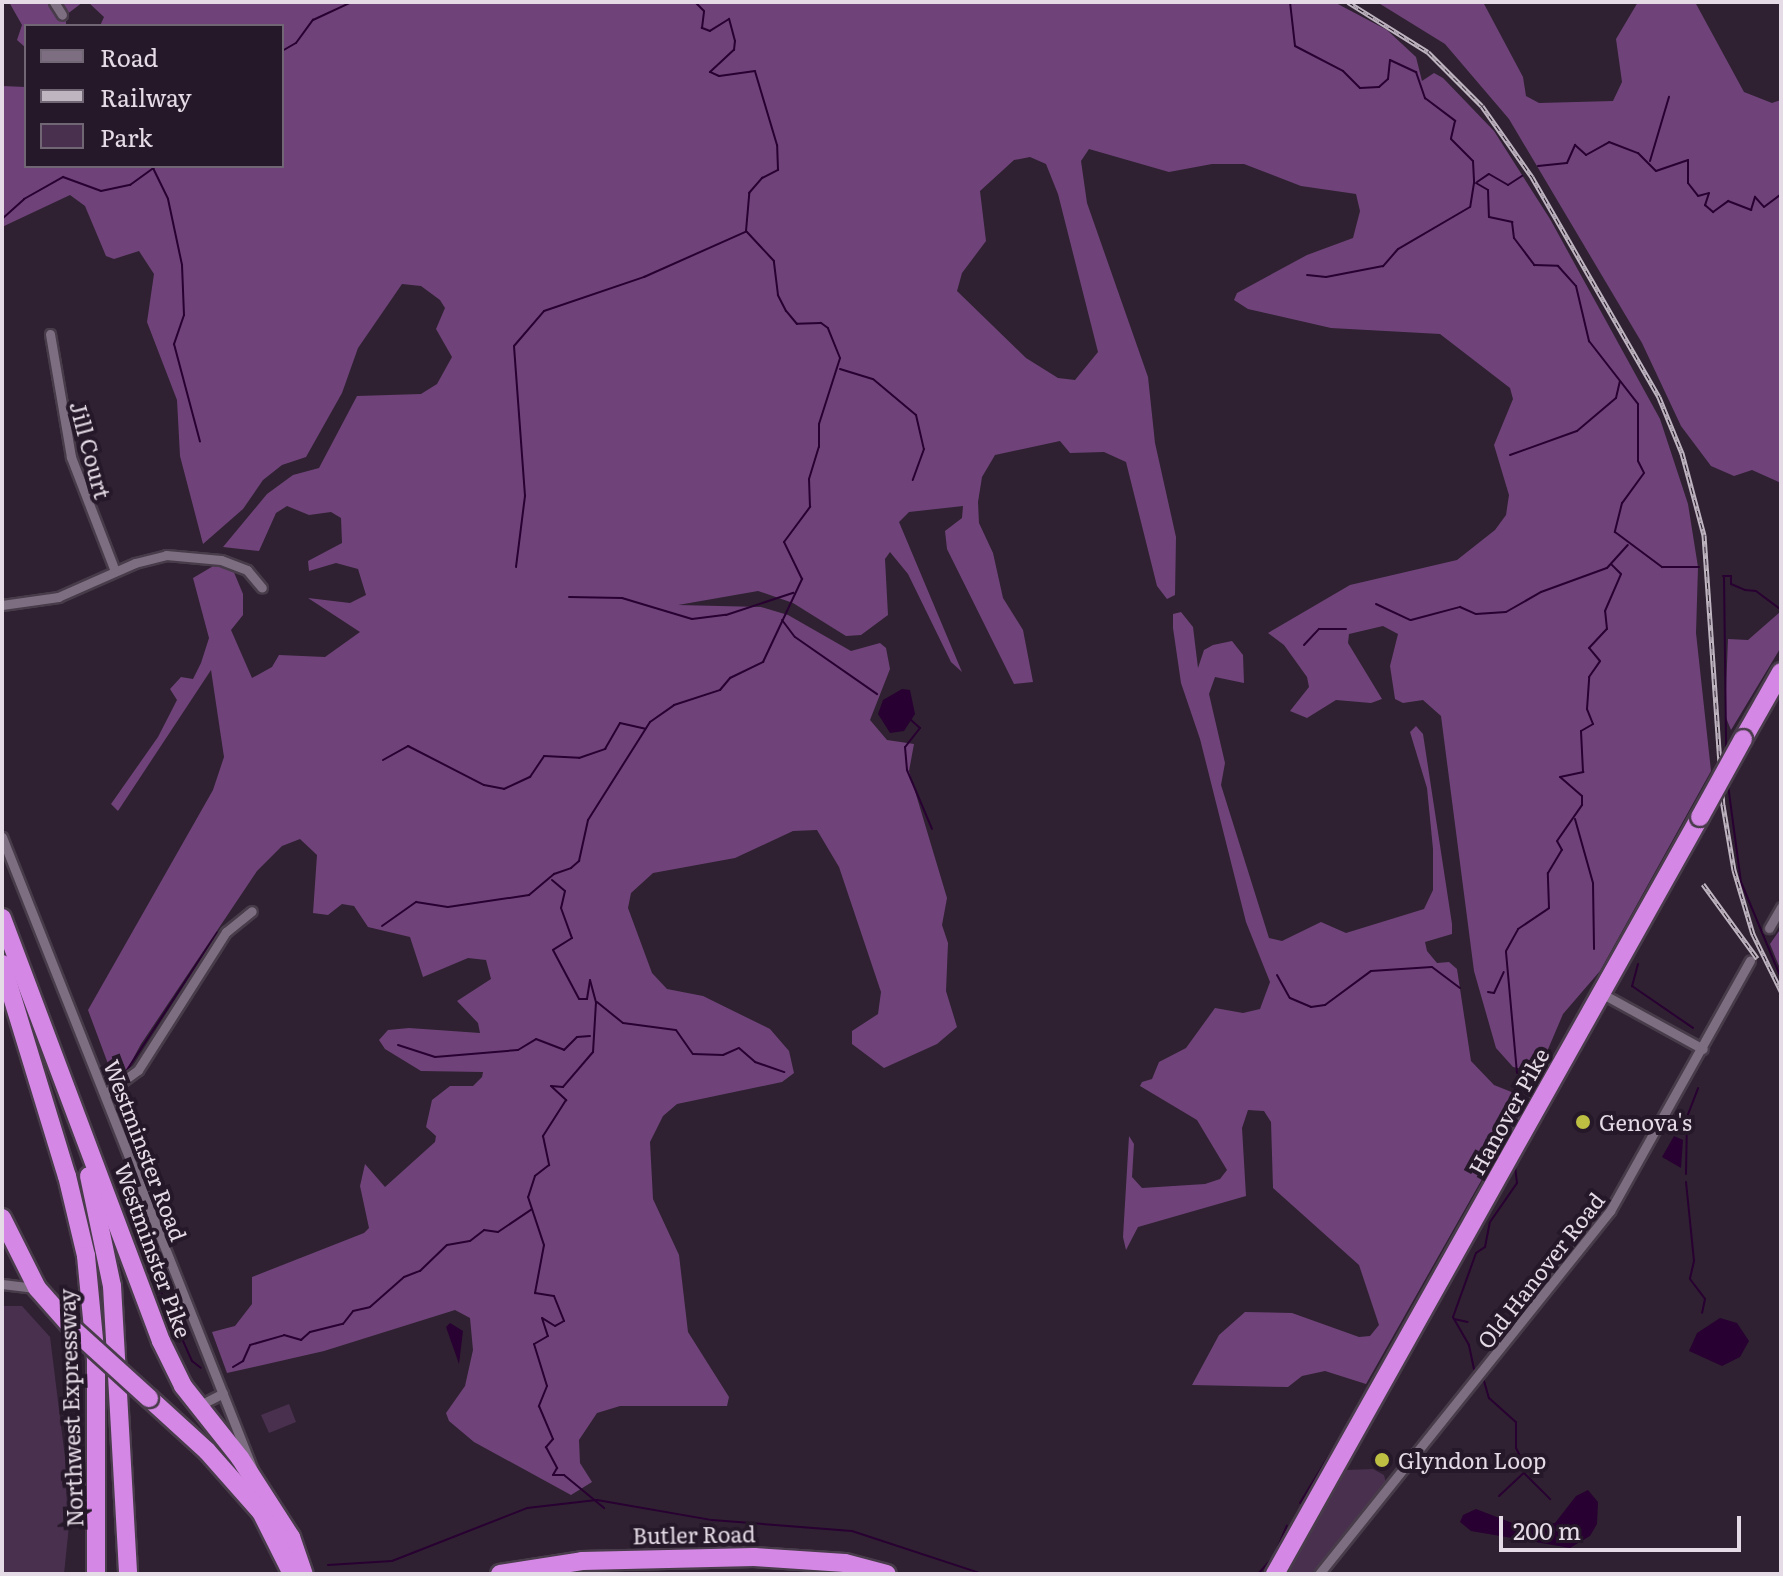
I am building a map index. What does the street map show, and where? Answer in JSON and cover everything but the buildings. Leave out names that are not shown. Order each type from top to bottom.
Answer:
[{"type":"highway","name":"Hanover Pike","points":[[1275,1574],[1781,672]]},
{"type":"highway","name":"Westminster Pike","points":[[2,918],[11,966],[161,1341],[198,1407],[252,1470],[286,1542]]},
{"type":"highway","name":"Northwest Expressway","points":[[11,966],[86,1256],[96,1360],[96,1574]]},
{"type":"highway","points":[[11,966],[87,1166],[106,1245],[128,1574]]},
{"type":"highway","name":"Westminster Pike","points":[[2,1218],[37,1288],[200,1445],[286,1542],[307,1574]]},
{"type":"highway","points":[[148,1394],[177,1409],[198,1407],[200,1445],[237,1473],[252,1470]]},
{"type":"highway","points":[[286,1542],[289,1574]]},
{"type":"highway","name":"Butler Road","points":[[500,1574],[582,1561],[725,1557],[834,1562],[887,1574]]},
{"type":"street","points":[[54,2],[62,15]]},
{"type":"street","name":"Jill Court","points":[[50,334],[71,457],[115,571]]},
{"type":"street","points":[[2,605],[58,597],[115,571],[166,555],[204,556],[238,566],[262,588]]},
{"type":"street","name":"Westminster Road","points":[[2,837],[252,1470]]},
{"type":"street","points":[[1769,928],[1781,907]]},
{"type":"street","points":[[105,1094],[138,1070],[226,932],[252,911]]},
{"type":"street","name":"Old Hanover Road","points":[[1319,1574],[1594,1234],[1703,1049],[1750,960]]},
{"type":"street","points":[[1601,993],[1703,1049]]},
{"type":"street","points":[[2,1284],[37,1288]]},
{"type":"street","points":[[198,1407],[223,1393]]},
{"type":"green space","points":[[2,1306],[22,1306],[50,1337],[71,1506],[64,1574],[2,1574]]},
{"type":"green space","points":[[289,1404],[296,1422],[269,1433],[261,1415]]},
{"type":"green space","points":[[1373,1469],[1384,1475],[1386,1483],[1328,1556],[1311,1574],[1286,1574],[1346,1470]]},
{"type":"shaded area","points":[[9,2],[83,2],[66,15],[66,24],[24,24],[24,46],[17,40],[22,25]]},
{"type":"shaded area","points":[[88,2],[1334,2],[1387,30],[1416,57],[1422,81],[1434,73],[1443,78],[1494,131],[1550,219],[1660,419],[1688,504],[1698,567],[1696,633],[1711,771],[1600,971],[1563,1014],[1543,1061],[1529,1070],[1513,1067],[1496,1048],[1474,971],[1441,716],[1423,700],[1403,703],[1395,699],[1390,666],[1398,634],[1383,626],[1349,634],[1348,643],[1382,699],[1371,703],[1336,700],[1307,718],[1290,711],[1309,687],[1307,677],[1284,645],[1268,633],[1350,585],[1457,560],[1495,530],[1506,515],[1509,495],[1494,445],[1513,399],[1510,388],[1440,334],[1331,328],[1248,309],[1234,300],[1237,293],[1307,255],[1353,238],[1360,211],[1356,194],[1301,186],[1244,164],[1212,164],[1169,172],[1089,149],[1081,161],[1087,203],[1148,377],[1155,443],[1176,537],[1175,595],[1167,599],[1157,586],[1126,462],[1104,452],[1070,453],[1060,441],[995,455],[982,477],[978,502],[979,523],[993,553],[1003,598],[1023,630],[1033,682],[1014,684],[947,549],[945,531],[962,518],[963,506],[909,512],[899,522],[962,672],[951,662],[908,574],[890,552],[885,559],[888,615],[861,635],[846,636],[793,603],[758,591],[678,605],[761,607],[788,615],[851,651],[880,643],[886,648],[890,669],[870,720],[887,740],[914,744],[909,771],[947,898],[942,925],[948,943],[946,991],[957,1027],[937,1044],[884,1068],[852,1044],[852,1031],[878,1014],[881,992],[839,867],[817,830],[793,831],[735,858],[653,873],[631,893],[628,908],[652,973],[667,989],[703,996],[770,1029],[789,1051],[794,1073],[782,1082],[677,1104],[663,1116],[650,1142],[653,1199],[679,1255],[688,1332],[729,1397],[727,1406],[620,1406],[597,1413],[579,1440],[580,1463],[592,1482],[571,1495],[474,1442],[449,1421],[446,1413],[465,1386],[473,1350],[470,1318],[455,1310],[324,1351],[227,1373],[212,1332],[235,1326],[252,1304],[252,1277],[364,1233],[369,1228],[360,1186],[365,1164],[385,1187],[435,1142],[436,1136],[426,1127],[432,1100],[450,1086],[473,1086],[482,1077],[483,1072],[421,1071],[385,1049],[379,1040],[388,1030],[409,1028],[480,1033],[478,1023],[457,1001],[491,979],[486,960],[468,958],[423,977],[410,937],[368,927],[354,906],[342,904],[328,915],[313,913],[317,855],[300,839],[282,846],[257,871],[141,1044],[117,1088],[88,1010],[213,790],[224,757],[211,670],[118,811],[111,804],[158,737],[177,700],[170,689],[181,677],[193,679],[201,663],[209,638],[193,578],[215,565],[233,570],[243,594],[243,615],[231,630],[252,678],[272,667],[279,655],[325,657],[360,632],[308,598],[350,603],[366,595],[358,569],[336,563],[309,571],[308,561],[342,543],[341,518],[331,512],[309,515],[287,506],[276,513],[259,551],[223,547],[267,494],[293,475],[319,468],[357,396],[421,394],[437,384],[452,357],[436,329],[445,308],[440,300],[421,286],[402,284],[358,348],[342,393],[306,457],[282,465],[263,480],[243,509],[203,544],[180,456],[177,400],[147,322],[154,274],[139,251],[114,259],[106,256],[85,206],[70,195],[2,227],[2,86],[24,87],[24,168],[284,168],[284,24],[101,24],[104,17]],"holes":[[[1030,157],[1046,164],[1058,194],[1098,352],[1075,380],[1058,378],[1026,358],[957,291],[962,273],[986,241],[980,191],[1014,160]]]},
{"type":"shaded area","points":[[1377,2],[1483,2],[1523,77],[1526,96],[1539,103],[1613,101],[1622,82],[1616,39],[1638,2],[1695,2],[1744,92],[1772,103],[1781,100],[1781,483],[1752,470],[1734,476],[1711,466],[1681,426],[1642,343],[1509,119],[1445,44]]},
{"type":"shaded area","points":[[1781,611],[1781,647],[1731,730],[1725,715],[1728,639],[1748,640]]},
{"type":"shaded area","points":[[1181,612],[1193,627],[1198,668],[1204,650],[1213,645],[1232,641],[1243,655],[1244,683],[1215,677],[1209,694],[1225,763],[1221,785],[1269,938],[1282,941],[1321,922],[1346,933],[1424,909],[1433,890],[1433,849],[1427,788],[1410,732],[1416,726],[1423,734],[1452,924],[1452,934],[1425,942],[1427,951],[1437,963],[1449,962],[1457,969],[1471,1061],[1494,1085],[1514,1093],[1520,1112],[1366,1384],[1325,1371],[1302,1376],[1288,1387],[1192,1385],[1219,1335],[1245,1312],[1292,1313],[1359,1337],[1370,1336],[1379,1325],[1359,1265],[1273,1188],[1271,1122],[1264,1111],[1248,1110],[1242,1128],[1246,1196],[1138,1227],[1126,1250],[1123,1237],[1129,1136],[1134,1144],[1132,1177],[1142,1188],[1205,1184],[1220,1179],[1227,1170],[1197,1120],[1140,1086],[1142,1082],[1152,1079],[1159,1062],[1186,1048],[1215,1008],[1243,1013],[1260,1009],[1270,982],[1246,922],[1200,739],[1181,683],[1173,614]]},
{"type":"shaded area","points":[[902,689],[910,690],[915,714],[904,731],[890,733],[878,714],[883,700]]},
{"type":"shaded area","points":[[1781,928],[1781,971],[1770,944]]},
{"type":"shaded area","points":[[1674,1136],[1683,1140],[1681,1168],[1662,1157]]},
{"type":"shaded area","points":[[1720,1318],[1737,1323],[1749,1341],[1740,1357],[1722,1366],[1689,1351],[1697,1333]]},
{"type":"shaded area","points":[[450,1323],[463,1331],[459,1364],[446,1327]]},
{"type":"shaded area","points":[[1588,1490],[1598,1502],[1597,1524],[1590,1536],[1570,1548],[1471,1531],[1460,1522],[1463,1515],[1476,1509],[1520,1526],[1555,1523],[1576,1496]]},
{"type":"waterway","points":[[284,50],[296,43],[313,20],[352,2]]},
{"type":"waterway","points":[[382,926],[416,902],[448,907],[529,895],[554,874],[571,868],[579,861],[588,820],[650,722],[674,705],[720,690],[730,678],[763,662],[802,579],[784,542],[810,507],[809,479],[819,447],[819,424],[840,358],[828,328],[821,323],[797,324],[786,311],[778,295],[774,261],[746,231],[749,193],[762,178],[778,170],[777,145],[755,71],[719,76],[710,72],[734,50],[735,41],[729,19],[710,31],[702,28],[704,11],[695,2]]},
{"type":"waterway","points":[[1290,2],[1295,46],[1343,71],[1360,88],[1379,87],[1388,79],[1390,60],[1416,72],[1425,98],[1455,121],[1451,139],[1473,161],[1474,183],[1470,207],[1398,249],[1383,266],[1326,277],[1307,275]]},
{"type":"waterway","points":[[1650,161],[1669,97]]},
{"type":"waterway","points":[[1538,166],[1567,163],[1575,145],[1586,155],[1609,142],[1638,153],[1656,171],[1688,160],[1688,183],[1698,196],[1709,193],[1705,205],[1713,212],[1728,201],[1751,210],[1755,197],[1764,207],[1781,194]]},
{"type":"waterway","points":[[153,168],[168,199],[182,265],[184,315],[174,344],[200,442]]},
{"type":"waterway","points":[[2,219],[24,199],[63,177],[101,191],[130,185],[153,168]]},
{"type":"waterway","points":[[1477,182],[1489,174],[1508,185],[1522,176]]},
{"type":"waterway","points":[[1476,183],[1488,190],[1489,217],[1512,222],[1514,238],[1534,265],[1558,266],[1576,286],[1589,341],[1638,404],[1638,461],[1644,473],[1622,503],[1615,532],[1662,567],[1699,567]]},
{"type":"waterway","points":[[516,567],[525,496],[514,346],[544,311],[644,277],[745,232]]},
{"type":"waterway","points":[[840,369],[873,379],[916,415],[924,449],[913,480]]},
{"type":"waterway","points":[[1510,455],[1577,431],[1616,398],[1620,381]]},
{"type":"waterway","points":[[1376,604],[1411,620],[1460,607],[1476,614],[1506,612],[1541,592],[1607,568],[1628,545]]},
{"type":"waterway","points":[[1517,1073],[1506,951],[1518,929],[1549,908],[1548,873],[1562,850],[1557,841],[1582,805],[1582,796],[1560,777],[1583,772],[1581,731],[1593,724],[1587,709],[1589,677],[1600,661],[1589,648],[1607,629],[1605,611],[1621,574],[1611,564]]},
{"type":"waterway","points":[[1723,576],[1731,576],[1731,584],[1756,591],[1781,610]]},
{"type":"waterway","points":[[1724,576],[1726,751]]},
{"type":"waterway","points":[[569,597],[622,598],[692,619],[726,615],[793,593]]},
{"type":"waterway","points":[[782,620],[795,637],[877,694]]},
{"type":"waterway","points":[[1304,645],[1319,629],[1346,629]]},
{"type":"waterway","points":[[911,720],[920,728],[905,747],[907,770],[932,829]]},
{"type":"waterway","points":[[383,760],[408,746],[484,785],[504,789],[530,777],[544,756],[579,758],[605,749],[620,723],[645,729]]},
{"type":"waterway","points":[[1728,785],[1741,882],[1781,978]]},
{"type":"waterway","points":[[1575,819],[1593,883],[1594,949]]},
{"type":"waterway","points":[[552,880],[565,891],[561,908],[572,938],[553,950],[579,999],[587,999],[590,980],[596,1002],[593,1052],[563,1087],[551,1086],[566,1100],[543,1136],[549,1165],[535,1176],[528,1197],[544,1245],[535,1293],[554,1296],[564,1321],[555,1326],[542,1318],[548,1336],[534,1344],[547,1386],[539,1406],[553,1439],[546,1447],[557,1468],[553,1475],[564,1475],[604,1508]]},
{"type":"waterway","points":[[125,1073],[217,933]]},
{"type":"waterway","points":[[1638,964],[1632,986],[1693,1028]]},
{"type":"waterway","points":[[1277,975],[1290,998],[1311,1007],[1325,1005],[1371,971],[1432,967],[1460,988]]},
{"type":"waterway","points":[[1488,992],[1494,993],[1504,972]]},
{"type":"waterway","points":[[597,1002],[623,1023],[676,1030],[693,1054],[723,1055],[739,1048],[755,1062],[784,1072]]},
{"type":"waterway","points":[[398,1045],[435,1057],[518,1050],[536,1039],[564,1050],[577,1037],[590,1036]]},
{"type":"waterway","points":[[1686,1174],[1687,1117],[1698,1088]]},
{"type":"waterway","points":[[1505,1144],[1515,1090]]},
{"type":"waterway","points":[[1474,1369],[1469,1345],[1453,1317],[1476,1253],[1485,1247],[1490,1222],[1517,1183],[1515,1166]]},
{"type":"waterway","points":[[119,1177],[143,1251],[192,1361],[201,1368]]},
{"type":"waterway","points":[[1686,1182],[1694,1261],[1690,1279],[1705,1299],[1702,1313]]},
{"type":"waterway","points":[[233,1367],[243,1361],[250,1345],[284,1335],[301,1340],[310,1332],[343,1324],[353,1311],[370,1307],[404,1277],[420,1271],[447,1245],[470,1241],[484,1230],[498,1232],[531,1210]]},
{"type":"waterway","points":[[1454,1319],[1468,1322]]},
{"type":"waterway","points":[[1484,1381],[1489,1398],[1516,1422],[1516,1448],[1523,1462]]},
{"type":"waterway","points":[[1300,1503],[1350,1421]]},
{"type":"waterway","points":[[1524,1473],[1550,1499]]},
{"type":"waterway","points":[[1499,1496],[1523,1474]]},
{"type":"waterway","points":[[328,1565],[392,1561],[527,1508],[597,1500],[712,1520],[852,1531],[983,1574]]},
{"type":"waterway","points":[[1258,1574],[1274,1556],[1287,1526]]},
{"type":"railway","points":[[1348,2],[1428,52],[1482,106],[1532,177],[1659,397],[1682,453],[1704,535],[1723,805],[1734,870],[1753,934],[1781,991]]},
{"type":"railway","points":[[1703,884],[1757,958]]},
{"type":"place","name":"Genova's","points":[[1583,1122]]},
{"type":"place","name":"Glyndon Loop","points":[[1382,1460]]}]
